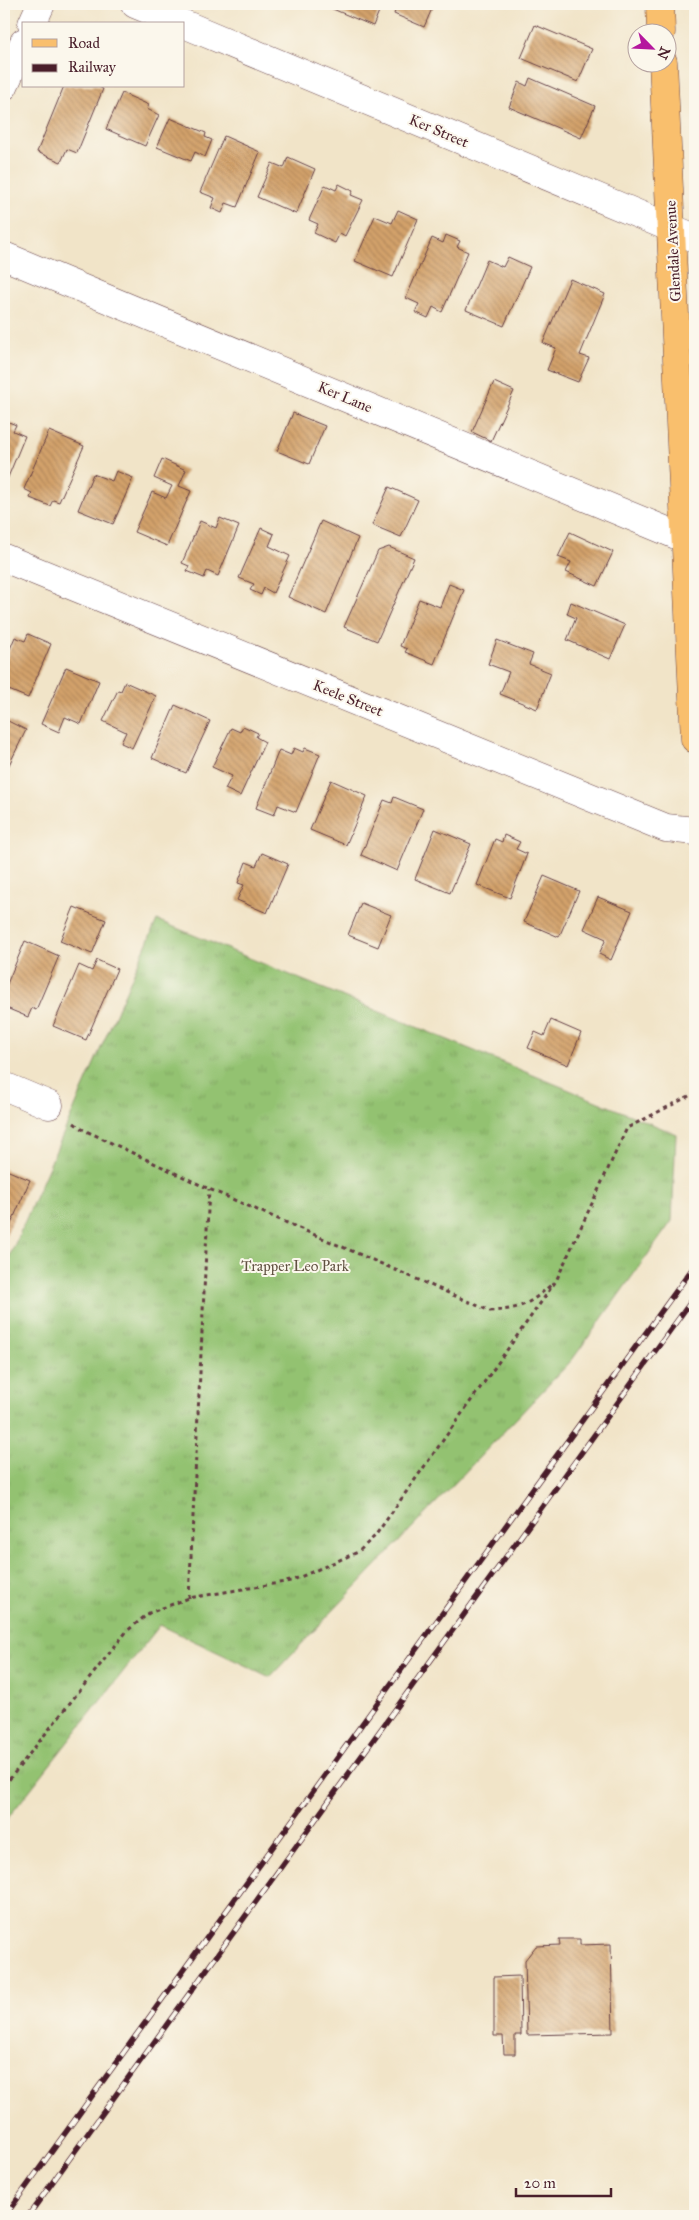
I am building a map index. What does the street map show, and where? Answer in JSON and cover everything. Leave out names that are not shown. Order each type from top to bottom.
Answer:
[{"type":"main road","points":[[660,4],[661,22]]},
{"type":"main road","name":"Glendale Avenue","points":[[664,72],[684,234],[686,539],[695,739]]},
{"type":"street","points":[[33,22],[41,4]]},
{"type":"street","name":"Ker Street","points":[[135,4],[178,22]]},
{"type":"street","name":"Ker Street","points":[[185,25],[684,234]]},
{"type":"street","points":[[4,86],[22,46]]},
{"type":"street","name":"Ker Lane","points":[[4,256],[686,539]]},
{"type":"street","name":"Keele Street","points":[[4,558],[666,828],[695,831]]},
{"type":"street","points":[[4,1086],[49,1105]]},
{"type":"path","points":[[4,1786],[127,1630],[148,1613],[189,1598],[291,1581],[358,1552],[375,1536],[556,1282],[627,1128],[695,1093]]},
{"type":"path","points":[[49,1105],[82,1128],[209,1189],[490,1311],[513,1310],[530,1303],[556,1282]]},
{"type":"path","points":[[189,1598],[209,1189]]},
{"type":"green space","name":"Trapper Leo Park","points":[[157,920],[676,1134],[672,1221],[572,1360],[270,1677],[160,1625],[4,1823],[4,1269]]},
{"type":"building","points":[[321,4],[382,4],[373,26]]},
{"type":"building","points":[[398,4],[434,4],[424,27],[394,14]]},
{"type":"building","points":[[535,25],[592,49],[578,82],[521,58]]},
{"type":"building","points":[[530,78],[595,106],[581,138],[509,107],[519,82],[527,86]]},
{"type":"building","points":[[63,88],[103,89],[77,153],[67,149],[61,162],[37,152]]},
{"type":"building","points":[[122,93],[149,105],[147,109],[159,115],[145,146],[106,129]]},
{"type":"building","points":[[170,118],[206,133],[205,137],[212,140],[205,157],[195,152],[191,161],[157,147]]},
{"type":"building","points":[[224,136],[260,152],[237,207],[226,203],[222,213],[211,208],[215,198],[200,192]]},
{"type":"building","points":[[288,157],[315,169],[296,214],[257,197],[272,163],[284,168]]},
{"type":"building","points":[[339,184],[353,191],[351,195],[363,200],[345,236],[340,233],[335,243],[314,233],[318,224],[309,220],[325,185],[336,190]]},
{"type":"building","points":[[398,210],[418,219],[393,277],[355,261],[375,216],[392,223]]},
{"type":"building","points":[[446,235],[460,241],[457,247],[468,252],[442,312],[433,307],[428,318],[415,312],[419,304],[406,298],[432,238],[443,243]]},
{"type":"building","points":[[508,257],[530,267],[504,326],[466,310],[487,260],[503,267]]},
{"type":"building","points":[[570,279],[605,294],[580,355],[589,358],[578,382],[547,370],[556,348],[543,343]]},
{"type":"building","points":[[494,382],[514,391],[491,441],[472,432]]},
{"type":"building","points":[[293,413],[325,426],[309,464],[277,451]]},
{"type":"building","points":[[4,420],[16,425],[13,431],[25,436],[4,487]]},
{"type":"building","points":[[49,431],[84,446],[59,502],[53,500],[50,506],[30,498],[32,493],[24,489]]},
{"type":"building","points":[[162,459],[186,470],[179,486],[191,491],[167,546],[134,532],[152,492],[166,498],[172,486],[154,478]]},
{"type":"building","points":[[116,471],[133,478],[113,524],[78,510],[93,474],[112,481]]},
{"type":"building","points":[[389,487],[418,500],[401,537],[372,525]]},
{"type":"building","points":[[220,518],[239,526],[218,576],[207,571],[204,578],[187,571],[189,566],[182,563],[200,521],[216,528]]},
{"type":"building","points":[[321,521],[358,538],[326,614],[288,597]]},
{"type":"building","points":[[261,528],[274,534],[269,546],[290,556],[273,593],[264,588],[261,595],[250,590],[254,584],[239,578]]},
{"type":"building","points":[[570,532],[613,552],[597,586],[566,572],[571,562],[558,557]]},
{"type":"building","points":[[389,547],[414,558],[377,641],[344,627],[378,551]]},
{"type":"building","points":[[449,584],[464,590],[434,664],[405,652],[407,649],[400,646],[419,599],[440,607]]},
{"type":"building","points":[[571,602],[625,625],[610,659],[567,640],[576,618],[567,614]]},
{"type":"building","points":[[28,634],[51,644],[28,698],[4,688],[4,663],[15,637],[25,641]]},
{"type":"building","points":[[497,640],[533,654],[529,664],[551,673],[537,709],[500,694],[509,672],[488,664]]},
{"type":"building","points":[[66,667],[99,681],[81,724],[65,717],[59,732],[41,724]]},
{"type":"building","points":[[125,682],[156,696],[132,748],[121,743],[126,732],[103,721],[118,690],[121,691]]},
{"type":"building","points":[[175,705],[210,721],[186,773],[152,758]]},
{"type":"building","points":[[4,719],[26,730],[6,771],[4,769]]},
{"type":"building","points":[[243,726],[258,733],[256,737],[265,742],[240,796],[225,789],[232,776],[212,767],[231,728],[240,732]]},
{"type":"building","points":[[294,748],[303,752],[305,748],[320,754],[296,812],[278,805],[274,815],[256,808],[279,750],[291,755]]},
{"type":"building","points":[[331,780],[367,796],[346,845],[310,830]]},
{"type":"building","points":[[394,797],[423,809],[397,871],[361,855],[384,800],[392,803]]},
{"type":"building","points":[[435,829],[471,844],[450,893],[415,879]]},
{"type":"building","points":[[504,835],[520,842],[516,849],[527,854],[510,898],[477,885],[495,839],[502,842]]},
{"type":"building","points":[[262,853],[288,864],[267,913],[237,900],[244,885],[238,883],[246,862],[256,866]]},
{"type":"building","points":[[544,876],[579,891],[559,937],[524,922]]},
{"type":"building","points":[[598,897],[632,911],[611,960],[599,954],[606,939],[584,929]]},
{"type":"building","points":[[361,903],[391,915],[378,947],[348,935]]},
{"type":"building","points":[[74,907],[106,920],[92,954],[60,941]]},
{"type":"building","points":[[25,941],[59,956],[36,1010],[32,1008],[28,1017],[4,1007],[4,991]]},
{"type":"building","points":[[97,960],[117,969],[86,1040],[53,1026],[79,965],[92,971]]},
{"type":"building","points":[[551,1020],[581,1033],[568,1065],[528,1048],[535,1032],[544,1036]]},
{"type":"building","points":[[4,1169],[30,1180],[4,1240]]},
{"type":"building","points":[[559,1939],[580,1939],[580,1945],[611,1944],[613,2033],[527,2035],[525,1960],[536,1946],[560,1945]]},
{"type":"building","points":[[520,1976],[521,2035],[515,2035],[515,2054],[504,2054],[503,2036],[494,2036],[494,1977]]},
{"type":"railway","points":[[5,2216],[695,1265]]},
{"type":"railway","points":[[28,2216],[695,1296]]}]
